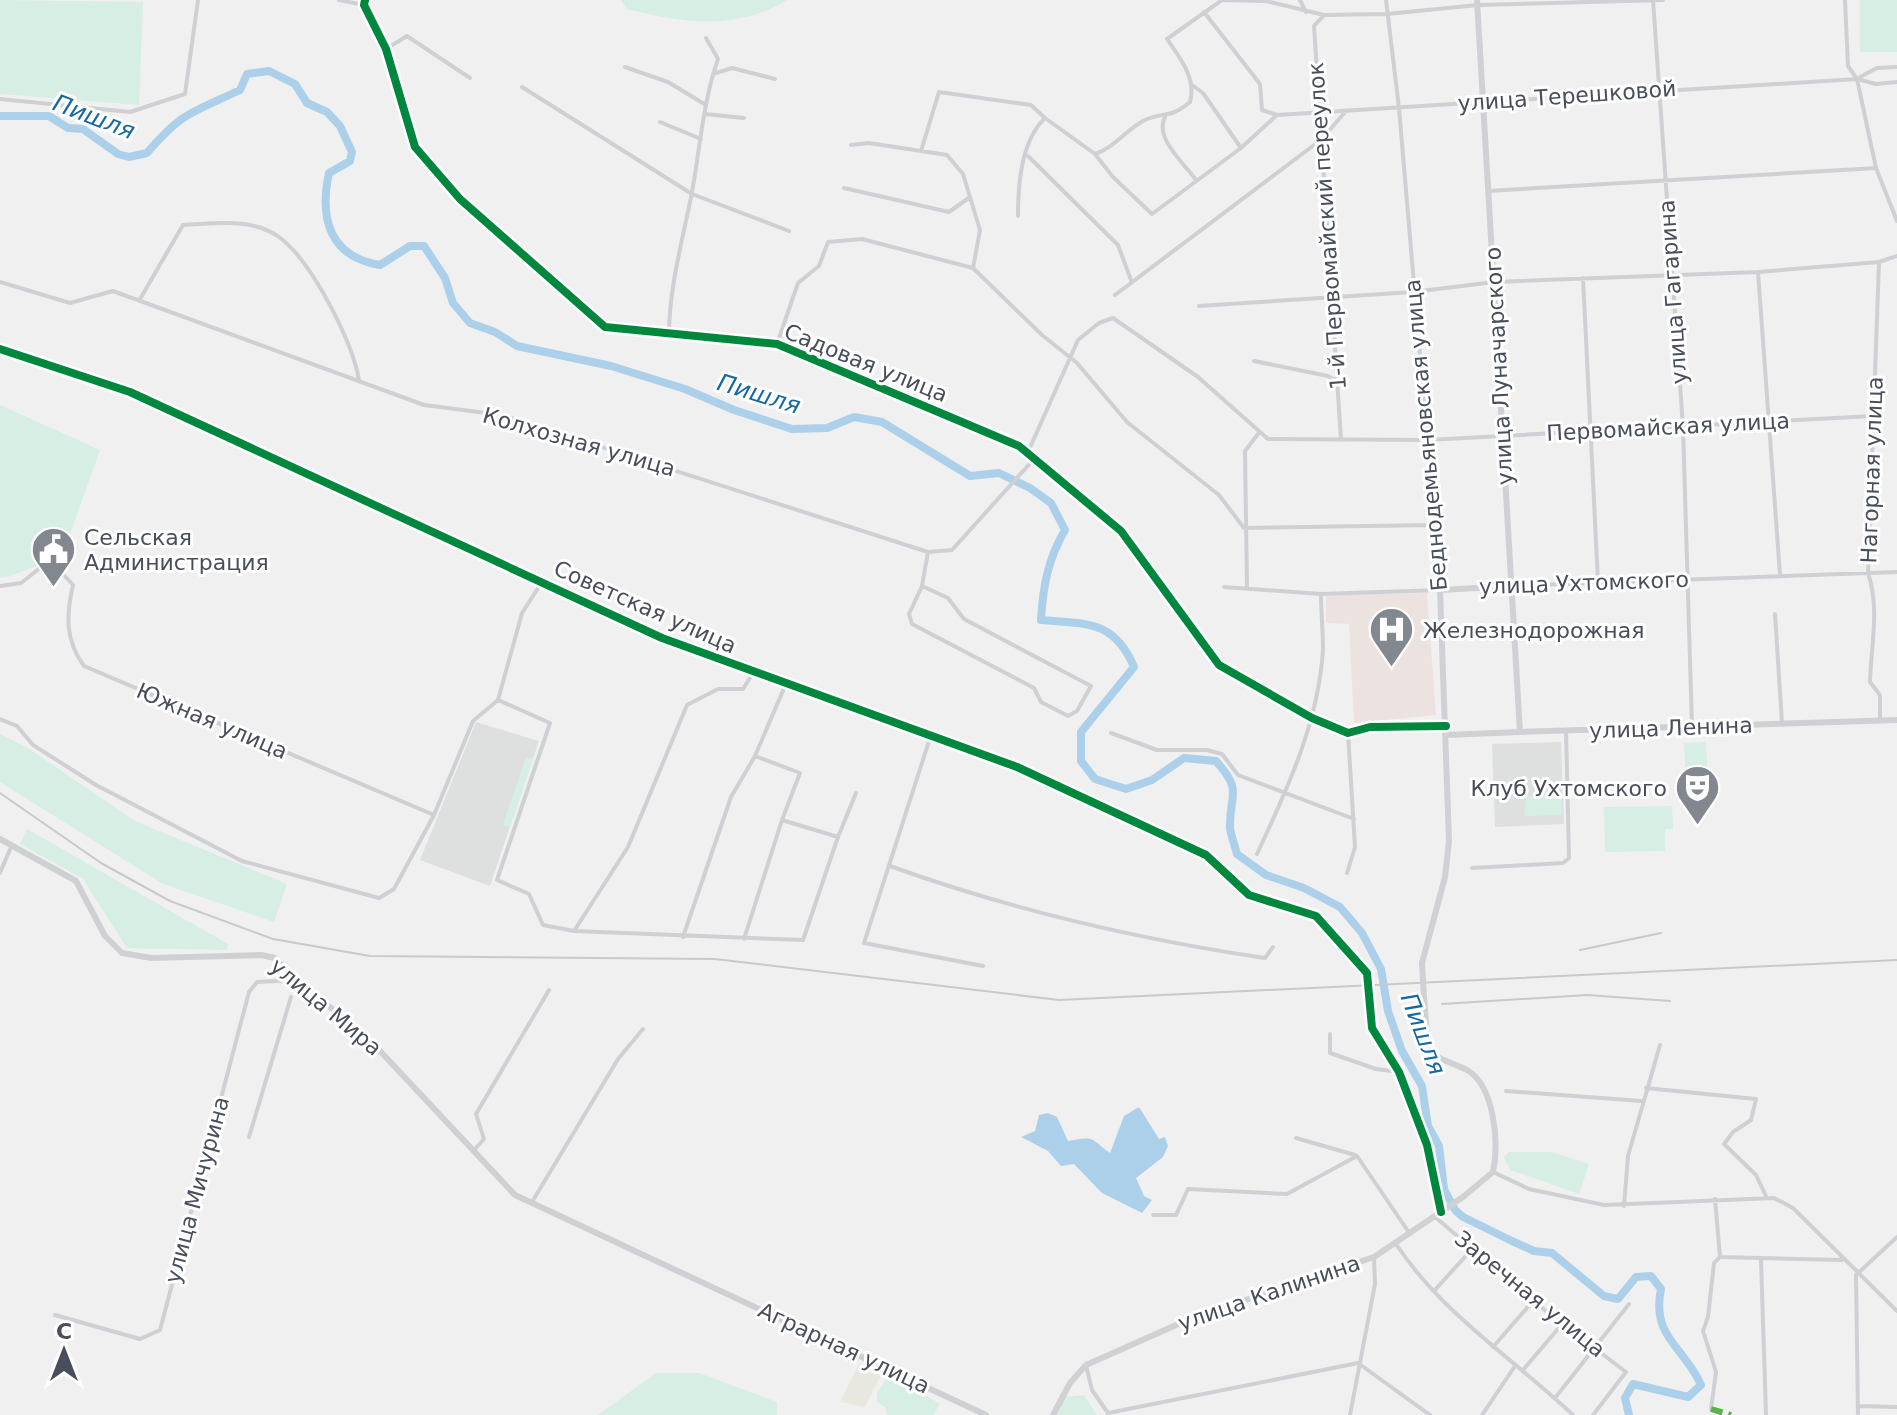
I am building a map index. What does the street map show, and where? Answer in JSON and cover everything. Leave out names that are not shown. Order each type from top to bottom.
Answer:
[{"type":"main road","name":"улица Луначарского","points":[[1478,3],[1520,732]]},
{"type":"main road","name":"улица Ухтомского","points":[[1440,590],[1513,586]]},
{"type":"main road","name":"Беднодемьяновская улица","points":[[1440,590],[1448,856],[1422,963],[1428,1049],[1441,1059],[1475,1075],[1486,1091],[1495,1144],[1493,1172]]},
{"type":"main road","name":"улица Ленина","points":[[1446,735],[1520,732]]},
{"type":"main road","name":"улица Калинина","points":[[1053,1415],[1070,1383],[1086,1365],[1192,1318],[1374,1257],[1463,1197],[1493,1172]]},
{"type":"street","points":[[0,99],[130,112],[185,94],[198,0]]},
{"type":"street","points":[[339,0],[365,3]]},
{"type":"street","points":[[1241,148],[1203,93],[1191,85],[1167,39],[1222,0],[1266,1],[1324,15],[1387,14],[1478,3],[1663,0]]},
{"type":"street","points":[[1300,0],[1306,12]]},
{"type":"street","name":"Беднодемьяновская улица","points":[[1386,0],[1399,108],[1440,590]]},
{"type":"street","name":"улица Гагарина","points":[[1653,0],[1683,427],[1690,579],[1692,727]]},
{"type":"street","points":[[1845,0],[1848,66],[1857,79],[1876,168],[1897,221]]},
{"type":"street","name":"Садовая улица","points":[[365,3],[386,49],[415,147],[460,199],[605,327],[777,344],[1019,446],[1121,531],[1219,665],[1312,718]]},
{"type":"street","points":[[921,151],[939,92],[1031,105],[1095,154],[1113,177],[1152,214],[1241,148],[1277,115],[1262,110],[1260,84],[1204,12]]},
{"type":"street","name":"1-й Первомайский переулок","points":[[1324,15],[1314,26],[1341,441]]},
{"type":"street","points":[[386,49],[407,36],[470,78]]},
{"type":"street","points":[[669,331],[670,289],[718,59],[706,38]]},
{"type":"street","points":[[625,67],[668,82],[706,105]]},
{"type":"street","name":"улица Терешковой","points":[[1857,79],[1877,68],[1897,67]]},
{"type":"street","points":[[713,74],[732,68],[775,79]]},
{"type":"street","name":"улица Терешковой","points":[[1277,115],[1657,89],[1857,79],[1876,84],[1897,82]]},
{"type":"street","points":[[1095,154],[1108,150],[1144,120],[1165,117],[1190,102],[1191,85]]},
{"type":"street","points":[[522,87],[692,194],[789,231]]},
{"type":"street","points":[[1115,295],[1322,139],[1348,110]]},
{"type":"street","points":[[705,114],[744,118]]},
{"type":"street","points":[[1165,117],[1161,129],[1164,138],[1196,180]]},
{"type":"street","points":[[1018,216],[1018,181],[1028,156],[1031,132],[1045,118]]},
{"type":"street","points":[[660,122],[701,139]]},
{"type":"street","points":[[851,145],[869,143],[947,155],[963,174],[980,230],[973,268]]},
{"type":"street","points":[[1028,156],[1118,245],[1131,280]]},
{"type":"street","points":[[1488,191],[1876,168]]},
{"type":"street","points":[[844,188],[949,212],[970,197]]},
{"type":"street","points":[[140,299],[183,225],[239,222],[278,236],[307,268],[354,355],[359,380]]},
{"type":"street","points":[[777,344],[798,283],[819,266],[828,242],[862,239],[973,268],[1042,335],[1071,357],[1127,422],[1219,495],[1247,528]]},
{"type":"street","points":[[1199,306],[1332,299],[1494,282],[1758,272],[1879,262],[1897,256]]},
{"type":"street","name":"Нагорная улица","points":[[1879,262],[1868,573],[1876,608],[1872,621],[1870,682],[1880,695],[1880,721]]},
{"type":"street","points":[[1758,272],[1780,575]]},
{"type":"street","points":[[1583,278],[1598,582]]},
{"type":"street","name":"Колхозная улица","points":[[0,282],[70,303],[113,291],[424,405],[502,415],[928,552]]},
{"type":"street","points":[[1027,453],[1078,340],[1099,323],[1113,318],[1121,321],[1198,377],[1259,433],[1245,451],[1247,587]]},
{"type":"street","name":"Советская улица","points":[[0,349],[130,392],[662,638],[785,686],[1017,767],[1206,855],[1249,895],[1316,916],[1367,973],[1372,1028],[1399,1072]]},
{"type":"street","points":[[1254,361],[1328,376],[1338,382]]},
{"type":"street","name":"Первомайская улица","points":[[1259,433],[1268,439],[1427,440],[1873,416]]},
{"type":"street","points":[[922,586],[948,598],[964,619],[1091,686],[1077,711],[1068,716],[1041,702],[1034,688],[912,624],[909,614],[922,586],[928,552],[952,550],[1034,458]]},
{"type":"street","points":[[1247,528],[1433,525]]},
{"type":"street","name":"Южная улица","points":[[0,586],[21,583],[40,568],[63,574],[73,585],[67,611],[70,647],[84,666],[434,815]]},
{"type":"street","name":"улица Ухтомского","points":[[1513,586],[1897,572]]},
{"type":"street","points":[[0,719],[17,726],[33,745],[96,785],[242,861],[379,898],[394,889],[434,815],[473,721],[498,700],[522,613],[542,582]]},
{"type":"street","name":"улица Ухтомского","points":[[1224,587],[1321,594],[1440,590]]},
{"type":"street","points":[[1257,854],[1287,792],[1312,718],[1323,651],[1321,594]]},
{"type":"street","points":[[1775,614],[1782,724]]},
{"type":"street","points":[[574,931],[628,847],[687,705],[718,689],[743,689],[753,673]]},
{"type":"street","points":[[683,937],[731,797],[755,756],[785,686]]},
{"type":"street","points":[[498,700],[550,723],[497,880],[529,894],[543,925],[574,931],[803,940],[856,793]]},
{"type":"street","points":[[1312,718],[1348,733],[1370,727],[1446,726]]},
{"type":"street","name":"улица Ленина","points":[[1520,732],[1897,720]]},
{"type":"street","points":[[1472,868],[1563,863],[1569,858],[1566,731]]},
{"type":"street","points":[[1111,733],[1157,750],[1207,750],[1222,754],[1238,775],[1354,819]]},
{"type":"street","points":[[1347,873],[1355,847],[1348,733]]},
{"type":"street","points":[[930,738],[864,943],[983,966]]},
{"type":"street","points":[[744,939],[800,773],[755,756]]},
{"type":"street","points":[[782,820],[838,837]]},
{"type":"street","name":"улица Мира","points":[[0,839],[76,881],[105,936],[122,953],[151,958],[261,955],[275,958],[296,980],[365,1035],[515,1195],[532,1202]]},
{"type":"street","points":[[0,873],[12,844]]},
{"type":"street","points":[[890,866],[970,895],[1074,923],[1265,958],[1273,947]]},
{"type":"street","name":"улица Мичурина","points":[[55,1315],[140,1339],[160,1330],[249,992],[257,982],[296,980]]},
{"type":"street","points":[[474,1150],[484,1139],[476,1114],[549,990]]},
{"type":"street","points":[[249,1137],[291,997]]},
{"type":"street","points":[[532,1202],[618,1059],[643,1029]]},
{"type":"street","points":[[1330,1034],[1330,1053],[1376,1069],[1399,1072],[1427,1145],[1444,1210]]},
{"type":"street","points":[[1624,1206],[1628,1156],[1641,1101],[1660,1045]]},
{"type":"street","points":[[1646,1088],[1756,1099],[1751,1120],[1733,1132],[1724,1144],[1756,1175],[1766,1196]]},
{"type":"street","points":[[1506,1091],[1641,1101]]},
{"type":"street","points":[[1296,1138],[1357,1156],[1410,1234]]},
{"type":"street","points":[[1153,1215],[1176,1215],[1188,1189],[1287,1194],[1357,1156]]},
{"type":"street","points":[[1493,1172],[1543,1193],[1583,1203],[1624,1206],[1766,1196],[1793,1208],[1856,1275],[1897,1311]]},
{"type":"street","points":[[1715,1199],[1720,1257]]},
{"type":"street","name":"Аграрная улица","points":[[532,1202],[986,1415]]},
{"type":"street","name":"Заречная улица","points":[[1434,1216],[1533,1301],[1626,1372],[1593,1415]]},
{"type":"street","points":[[1858,1415],[1856,1275],[1897,1237]]},
{"type":"street","points":[[1396,1244],[1434,1292],[1493,1348],[1573,1415]]},
{"type":"street","points":[[1434,1292],[1473,1248]]},
{"type":"street","points":[[1350,1415],[1375,1284],[1374,1257]]},
{"type":"street","points":[[1711,1409],[1716,1372],[1703,1331],[1708,1317],[1714,1263],[1720,1257],[1842,1260]]},
{"type":"street","points":[[1761,1260],[1766,1415]]},
{"type":"street","points":[[1493,1348],[1533,1301]]},
{"type":"street","points":[[1555,1398],[1629,1304]]},
{"type":"street","points":[[1523,1371],[1563,1323]]},
{"type":"street","points":[[1086,1365],[1092,1390],[1108,1413],[1358,1363],[1430,1415]]},
{"type":"street","points":[[1482,1415],[1515,1366]]},
{"type":"street","points":[[1858,1406],[1897,1407]]},
{"type":"shaded area","name":"Железнодорожная","points":[[1427,593],[1436,715],[1354,723],[1349,624],[1326,623],[1326,595]]},
{"type":"shaded area","points":[[476,722],[539,741],[490,886],[420,860]]},
{"type":"shaded area","points":[[1561,742],[1564,824],[1495,827],[1492,744]]},
{"type":"shaded area","points":[[859,1364],[881,1375],[865,1407],[840,1402]]},
{"type":"green space","points":[[0,0],[143,2],[139,105],[0,94]]},
{"type":"green space","points":[[621,0],[787,0],[749,16],[709,21],[668,18],[627,9]]},
{"type":"green space","points":[[1860,0],[1897,0],[1897,52],[1860,52]]},
{"type":"green space","points":[[0,405],[100,450],[58,568],[33,567],[0,578]]},
{"type":"green space","points":[[0,734],[28,748],[135,821],[287,884],[274,922],[163,884],[0,782]]},
{"type":"green space","points":[[1706,742],[1708,785],[1686,786],[1684,743]]},
{"type":"green space","points":[[526,757],[533,759],[510,827],[503,824]]},
{"type":"green space","points":[[1561,795],[1562,815],[1524,816],[1526,796]]},
{"type":"green space","points":[[1672,806],[1673,829],[1665,829],[1665,851],[1605,852],[1604,807]]},
{"type":"green space","points":[[27,829],[228,944],[227,950],[127,948],[83,879],[20,844]]},
{"type":"green space","points":[[1509,1152],[1551,1152],[1589,1164],[1579,1194],[1510,1170],[1504,1157]]},
{"type":"green space","points":[[656,1373],[699,1373],[777,1402],[777,1415],[598,1415]]},
{"type":"green space","points":[[890,1373],[940,1404],[933,1415],[887,1415],[886,1408],[877,1402],[877,1393]]},
{"type":"green space","points":[[1084,1395],[1097,1415],[1056,1415],[1064,1397]]},
{"type":"water","points":[[1139,1107],[1159,1139],[1165,1137],[1168,1146],[1163,1157],[1136,1178],[1144,1196],[1152,1200],[1142,1213],[1102,1193],[1074,1164],[1061,1166],[1048,1151],[1021,1137],[1035,1131],[1039,1115],[1048,1113],[1057,1117],[1068,1141],[1092,1140],[1110,1153],[1124,1116]]},
{"type":"waterway","name":"Пишля","points":[[0,116],[49,116],[68,128],[83,129],[118,154],[129,157],[147,153],[180,121],[240,90],[247,74],[269,71],[295,84],[307,103],[327,112],[340,126],[352,152],[350,161],[329,173],[326,190],[328,220],[339,245],[363,261],[380,265],[410,246],[424,246],[445,278],[453,303],[470,323],[495,332],[517,346],[611,366],[685,389],[734,410],[792,429],[827,428],[854,417],[882,422],[970,476],[999,473],[1030,488],[1051,503],[1065,530],[1047,573],[1041,620],[1097,627],[1118,640],[1134,667],[1081,732],[1081,761],[1095,779],[1126,789],[1152,780],[1184,758],[1216,761],[1225,771],[1232,787],[1230,828],[1237,854],[1266,875],[1304,888],[1340,907],[1362,933],[1381,969],[1388,1011],[1402,1051],[1422,1086],[1428,1126],[1439,1146],[1444,1189],[1455,1210],[1463,1217],[1534,1251],[1552,1253],[1604,1296],[1618,1299],[1636,1277],[1651,1276],[1661,1289],[1659,1306],[1665,1331],[1701,1385],[1688,1397],[1633,1384],[1625,1398],[1629,1415]]},
{"type":"railway","points":[[0,793],[101,863],[170,901],[273,939],[370,956],[715,959],[1059,1000],[1897,960]]},
{"type":"railway","points":[[1580,950],[1661,933]]},
{"type":"railway","points":[[1442,1004],[1587,995],[1670,1001]]},
{"type":"marked path","points":[[1711,1409],[1731,1415]]},
{"type":"cycle path","points":[[365,0],[364,5],[386,49],[415,147],[460,199],[605,327],[777,344],[1019,446],[1121,531],[1219,665],[1312,718],[1348,733],[1370,727],[1446,726]]},
{"type":"cycle path","points":[[0,349],[130,392],[662,638],[1017,767],[1206,855],[1249,895],[1316,916],[1367,973],[1372,1028],[1399,1072],[1427,1145],[1441,1212]]},
{"type":"place","name":"Сельская Администрация","points":[[53,589]]},
{"type":"place","name":"Железнодорожная","points":[[1392,669]]},
{"type":"place","name":"Клуб Ухтомского","points":[[1698,827]]}]
